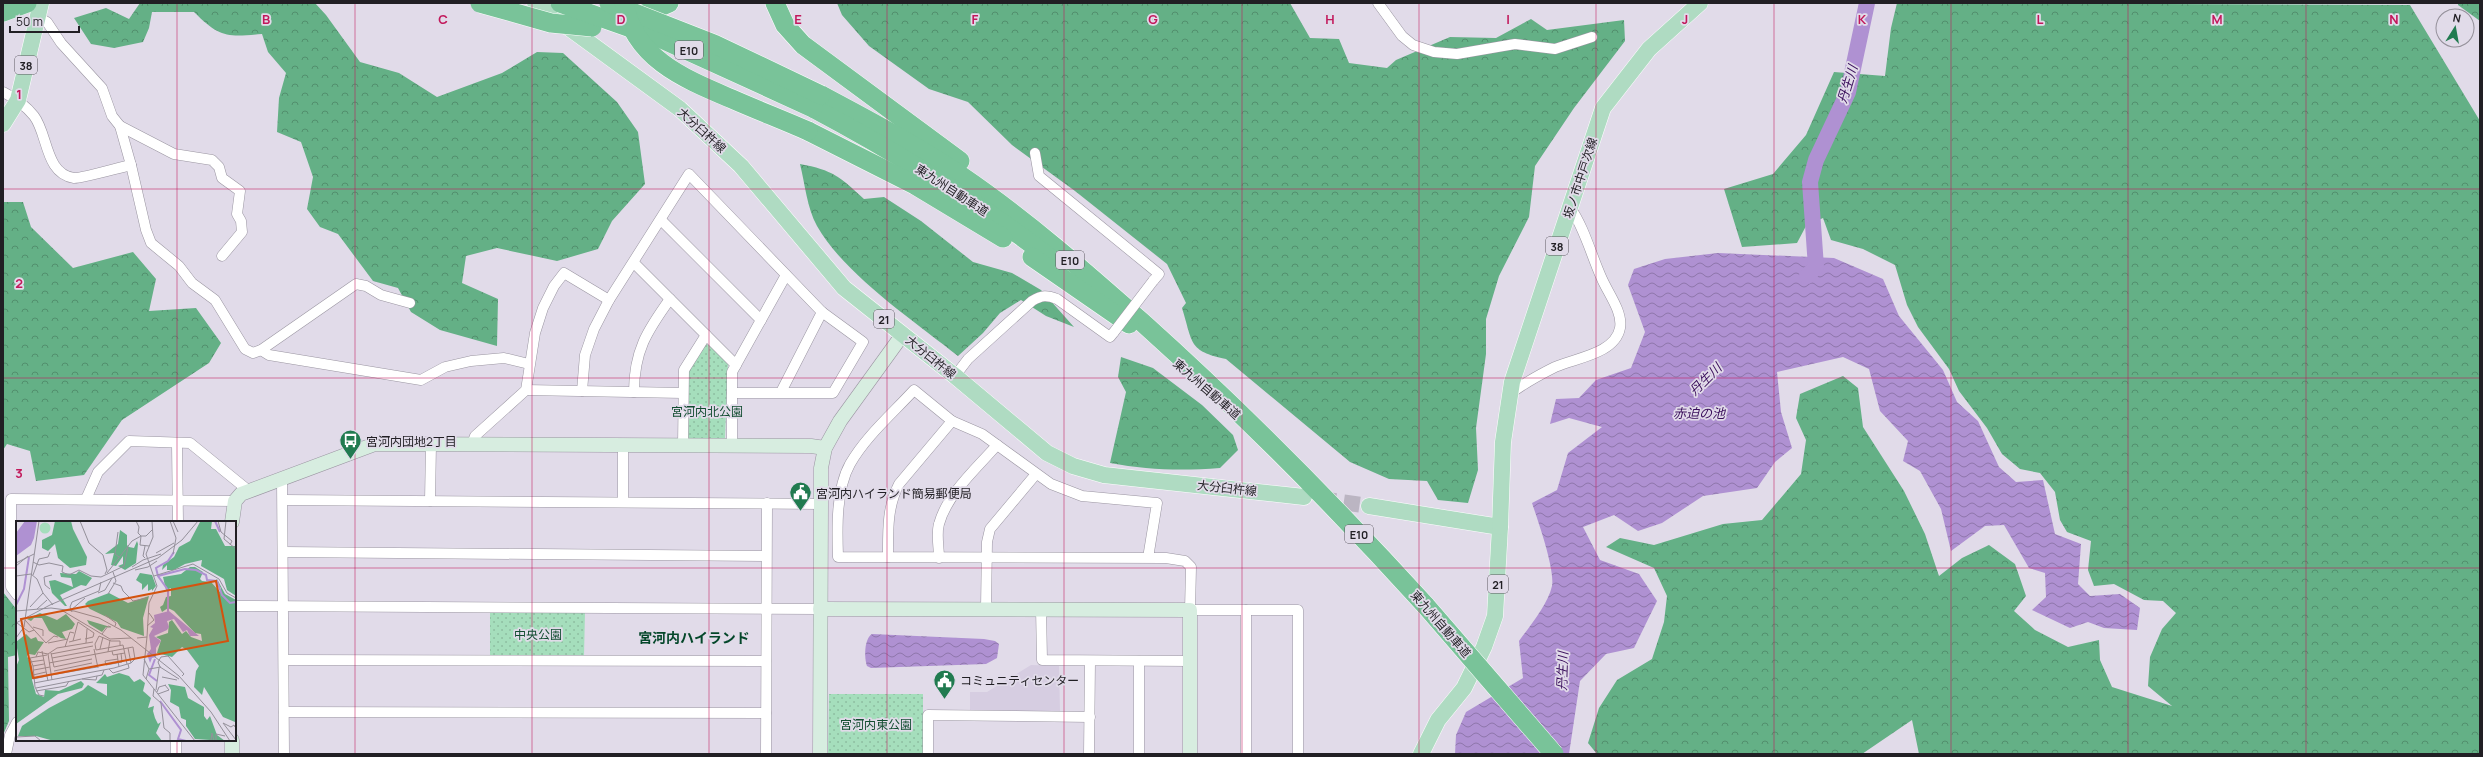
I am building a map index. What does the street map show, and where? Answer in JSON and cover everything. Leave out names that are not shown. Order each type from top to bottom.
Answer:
[{"type":"highway","points":[[480,3],[551,23],[592,27],[624,22],[669,3]]},
{"type":"highway","name":"東九州自動車道","points":[[560,3],[662,39],[817,102],[915,146],[1003,205],[1108,292],[1247,419],[1289,464],[1355,530],[1426,606],[1554,754]]},
{"type":"highway","name":"東九州自動車道","points":[[609,3],[714,44],[817,102],[989,214],[1056,263],[1136,329],[1289,464]]},
{"type":"highway","points":[[624,3],[630,25],[642,44],[670,71],[699,85],[808,131],[878,165],[952,206],[1021,249],[1136,329]]},
{"type":"highway","points":[[775,3],[785,25],[803,45],[1064,240],[1231,400],[1247,419]]},
{"type":"highway","points":[[3,12],[35,8]]},
{"type":"main road","name":"大分臼杵線","points":[[535,3],[680,109],[741,166],[844,288],[955,376],[1046,453],[1073,466],[1104,475],[1304,497]]},
{"type":"main road","name":"坂ノ市中戸次線","points":[[1500,527],[1503,442],[1512,382],[1602,108],[1649,49],[1700,3]]},
{"type":"main road","name":"38","points":[[3,124],[18,100],[35,8]]},
{"type":"main road","points":[[1369,506],[1500,527]]},
{"type":"main road","name":"21","points":[[1421,754],[1438,720],[1464,688],[1484,647],[1493,622],[1497,590],[1500,527]]},
{"type":"street","points":[[1378,3],[1402,36],[1413,45],[1434,52],[1457,54],[1515,44],[1555,49],[1592,37]]},
{"type":"street","points":[[35,8],[66,49],[102,88],[112,116],[120,126],[131,165],[146,230],[152,243],[179,266],[197,287],[215,300],[245,350],[253,353],[261,350],[356,284],[366,286],[381,295],[410,303]]},
{"type":"street","points":[[3,92],[18,100],[35,117],[50,156],[65,174],[75,178],[131,165]]},
{"type":"street","points":[[120,126],[174,154],[212,160],[219,167],[222,178],[240,191],[237,214],[241,221],[242,232],[222,256]]},
{"type":"street","points":[[955,376],[968,359],[1032,301],[1040,296],[1049,295],[1057,299],[1110,337],[1159,274],[1039,176],[1035,153]]},
{"type":"street","points":[[582,391],[585,355],[589,341],[609,300],[634,263],[689,174],[822,312],[864,342],[833,393],[732,393]]},
{"type":"street","points":[[1510,394],[1526,382],[1557,366],[1604,348],[1614,341],[1620,328],[1619,314],[1593,259],[1577,217],[1570,207]]},
{"type":"street","points":[[661,220],[761,320]]},
{"type":"street","points":[[634,263],[736,364]]},
{"type":"street","points":[[472,444],[475,436],[526,390],[535,333],[544,308],[564,273],[609,300]]},
{"type":"street","points":[[732,446],[732,372],[786,276]]},
{"type":"street","points":[[634,392],[634,369],[641,346],[670,299]]},
{"type":"street","points":[[781,392],[822,312]]},
{"type":"street","points":[[820,754],[821,468],[825,448],[840,421],[903,334]]},
{"type":"street","points":[[683,445],[683,393],[686,365],[706,335]]},
{"type":"street","points":[[261,350],[269,355],[422,380],[445,367],[471,361],[504,358],[529,364]]},
{"type":"street","points":[[526,390],[683,393]]},
{"type":"street","points":[[1148,558],[1157,503],[1082,496],[1051,484],[982,434],[952,421],[914,390],[862,446],[850,465],[843,484],[838,557],[1148,558],[1185,561],[1191,567],[1190,754]]},
{"type":"street","points":[[888,557],[889,519],[893,495],[899,484],[952,421]]},
{"type":"street","points":[[86,499],[98,472],[129,441],[176,444],[190,443],[249,491]]},
{"type":"street","points":[[176,444],[178,521]]},
{"type":"street","points":[[232,521],[235,501],[241,494],[375,444],[811,446],[825,448]]},
{"type":"street","points":[[430,501],[431,444]]},
{"type":"street","points":[[623,445],[623,502]]},
{"type":"street","points":[[939,558],[938,526],[943,512],[957,491],[997,445]]},
{"type":"street","points":[[986,608],[986,558],[990,529],[1036,474]]},
{"type":"street","points":[[282,478],[284,754]]},
{"type":"street","points":[[16,594],[11,587],[14,551],[11,499],[178,499],[235,501]]},
{"type":"street","points":[[283,500],[821,504]]},
{"type":"street","points":[[766,754],[767,503]]},
{"type":"street","points":[[283,552],[766,556]]},
{"type":"street","points":[[236,606],[1298,610],[1298,754]]},
{"type":"street","points":[[1041,608],[1042,660],[1190,661]]},
{"type":"street","points":[[1246,610],[1246,754]]},
{"type":"street","points":[[284,660],[766,661]]},
{"type":"street","points":[[1089,754],[1090,661]]},
{"type":"street","points":[[1139,661],[1139,754]]},
{"type":"street","points":[[284,712],[766,713]]},
{"type":"street","points":[[928,754],[928,715],[1090,717]]},
{"type":"street","points":[[6,754],[10,735],[16,724]]},
{"type":"street","points":[[176,741],[176,754]]},
{"type":"street","points":[[232,741],[232,754]]},
{"type":"shaded area","points":[[1031,665],[1059,666],[1060,712],[970,712],[970,692],[987,692]]},
{"type":"green space","points":[[140,3],[315,3],[326,15],[360,62],[399,73],[437,97],[502,73],[537,52],[563,53],[617,102],[638,132],[645,184],[612,221],[598,249],[557,261],[497,248],[466,256],[462,283],[498,299],[497,346],[440,330],[411,312],[398,288],[373,281],[338,234],[320,227],[307,209],[313,177],[301,142],[277,132],[279,98],[286,73],[268,52],[262,34],[225,34],[211,27],[194,12],[152,12],[149,28],[143,42],[114,48],[91,44],[74,18],[106,8],[129,19]]},
{"type":"green space","points":[[837,3],[1290,3],[1310,38],[1339,39],[1349,63],[1387,68],[1396,60],[1450,37],[1496,38],[1531,19],[1547,30],[1624,20],[1625,41],[1574,108],[1535,166],[1529,217],[1499,276],[1486,319],[1486,354],[1476,428],[1478,470],[1468,503],[1438,500],[1427,481],[1389,479],[1350,462],[1226,359],[1205,353],[1198,349],[1191,337],[1182,308],[1186,303],[1167,264],[1075,191],[1012,145],[968,102],[929,89],[869,46],[842,15]]},
{"type":"green space","points":[[1897,3],[2410,5],[2480,121],[2480,754],[1919,754],[1912,720],[1862,754],[1597,754],[1588,743],[1599,708],[1617,680],[1652,659],[1664,622],[1667,596],[1654,568],[1606,547],[1620,538],[1654,545],[1723,524],[1762,520],[1801,474],[1806,440],[1796,418],[1800,394],[1843,376],[1858,388],[1863,427],[1904,491],[1925,534],[1939,576],[1962,558],[1989,545],[2015,564],[2026,596],[2014,611],[2035,630],[2068,647],[2099,640],[2100,660],[2112,687],[2172,706],[2148,686],[2150,657],[2162,629],[2176,613],[2163,601],[2144,600],[2114,584],[2094,586],[2088,570],[2091,541],[2067,532],[2060,520],[2055,492],[2040,473],[2020,469],[2002,454],[1987,428],[1959,391],[1949,369],[1918,327],[1907,305],[1895,265],[1863,249],[1831,240],[1823,218],[1806,226],[1797,243],[1742,247],[1724,189],[1773,174],[1806,135],[1834,72],[1885,76],[1891,28]]},
{"type":"green space","points":[[2458,3],[2480,3],[2480,21],[2475,17],[2475,8],[2462,8],[2458,5]]},
{"type":"green space","points":[[800,164],[828,172],[849,185],[864,199],[884,197],[921,221],[973,262],[1012,273],[1041,290],[1074,327],[1046,316],[1021,300],[1000,313],[983,333],[958,356],[881,296],[844,262],[829,244],[817,226],[811,212]]},
{"type":"green space","points":[[3,202],[23,202],[31,227],[73,268],[133,252],[156,279],[149,311],[196,308],[221,343],[209,363],[122,420],[84,475],[36,481],[30,451],[7,444],[3,450]]},
{"type":"green space","name":"宮河内北公園","points":[[704,344],[710,345],[728,363],[725,438],[688,438],[688,370]]},
{"type":"green space","points":[[1121,357],[1153,368],[1202,405],[1233,435],[1238,450],[1220,468],[1165,469],[1110,463],[1126,392],[1118,377]]},
{"type":"green space","points":[[3,592],[16,609],[16,655],[8,657],[9,721],[3,735]]},
{"type":"green space","name":"中央公園","points":[[490,612],[585,612],[584,656],[490,655]]},
{"type":"green space","name":"宮河内東公園","points":[[829,694],[923,694],[923,754],[828,754]]},
{"type":"water","name":"赤迫の池","points":[[1718,253],[1834,258],[1883,279],[1899,316],[1943,370],[1957,402],[1978,421],[1999,467],[2016,482],[2043,480],[2055,534],[2081,544],[2078,584],[2090,596],[2120,594],[2140,608],[2137,630],[2104,628],[2088,622],[2070,628],[2032,610],[2046,597],[2045,573],[2029,568],[2004,525],[1985,526],[1951,551],[1941,509],[1920,471],[1903,461],[1908,441],[1880,411],[1869,369],[1843,357],[1777,372],[1781,412],[1792,448],[1775,462],[1757,488],[1703,496],[1662,523],[1638,531],[1614,515],[1583,527],[1600,560],[1639,574],[1657,601],[1634,648],[1606,654],[1580,681],[1569,754],[1455,754],[1456,735],[1466,712],[1523,678],[1519,641],[1538,615],[1550,593],[1552,586],[1551,568],[1532,503],[1557,490],[1568,453],[1602,427],[1569,418],[1550,424],[1556,399],[1579,398],[1596,380],[1631,368],[1645,332],[1628,285],[1634,269],[1665,259]]},
{"type":"water","points":[[872,634],[984,639],[995,641],[999,644],[997,658],[986,664],[871,668],[867,666],[865,654],[867,640]]},
{"type":"waterway","name":"丹生川","points":[[1807,276],[1816,267],[1810,182],[1816,160],[1848,92],[1867,3]]},
{"type":"tunnel","points":[[1320,499],[1369,506]]},
{"type":"place","name":"宮河内団地2丁目","points":[[350,460]]},
{"type":"place","name":"宮河内ハイランド簡易郵便局","points":[[801,512]]},
{"type":"place","name":"コミュニティセンター","points":[[945,700]]},
{"type":"district","name":"宮河内ハイランド","points":[[694,637]]}]
